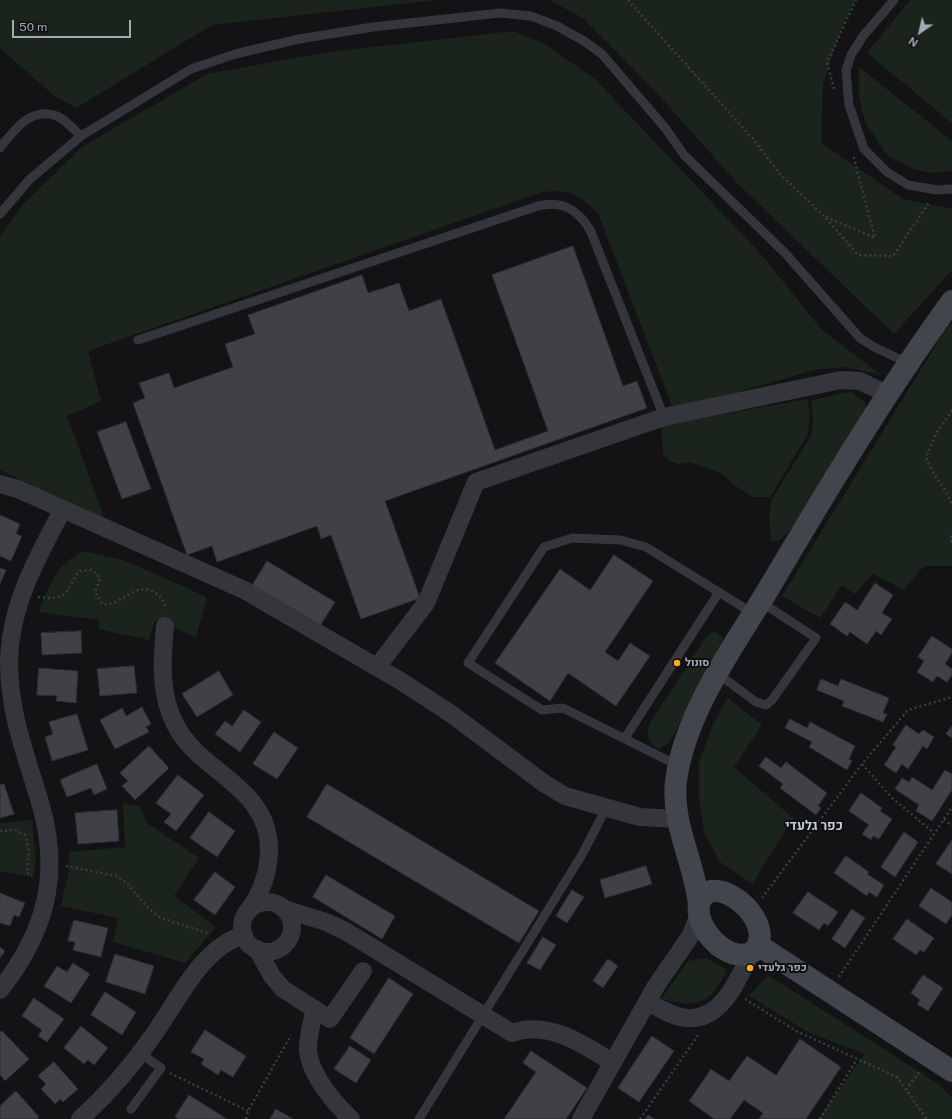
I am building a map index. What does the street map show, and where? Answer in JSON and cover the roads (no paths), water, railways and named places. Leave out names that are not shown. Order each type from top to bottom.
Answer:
[{"type":"street","points":[[754,949],[743,955],[734,954],[720,946],[708,934],[699,909],[694,875],[677,819],[675,798],[678,766],[683,748],[697,713],[757,608],[887,394],[952,301]]},
{"type":"street","points":[[377,667],[426,602],[476,482],[664,416],[841,380],[860,381],[887,394]]},
{"type":"street","points":[[0,484],[18,489],[244,590],[377,667],[450,713],[545,784],[565,796],[640,817],[677,819]]},
{"type":"street","points":[[0,990],[23,956],[36,933],[43,915],[49,883],[50,864],[47,832],[41,807],[20,743],[12,702],[9,660],[11,639],[21,594],[30,571],[63,509]]},
{"type":"street","points":[[80,1119],[106,1094],[140,1053],[201,965],[214,952],[237,938],[249,910],[260,893],[266,873],[269,846],[264,823],[260,813],[246,794],[196,753],[181,734],[169,711],[163,682],[165,626]]},
{"type":"street","points":[[647,1002],[677,1016],[697,1018],[707,1014],[717,1007],[731,990],[754,949],[759,932],[744,906],[710,874],[684,843]]},
{"type":"street","points":[[266,873],[271,890],[288,915],[292,926],[280,953],[280,970],[285,984],[294,996]]},
{"type":"street","points":[[581,1119],[647,1002],[693,932],[704,894],[711,891],[724,892],[744,906]]},
{"type":"street","points":[[249,910],[262,903],[270,902],[282,908],[333,924],[512,1033],[528,1029],[555,1033],[587,1047],[613,1063]]},
{"type":"street","points":[[257,949],[272,951],[286,942],[295,932],[307,926],[333,924]]},
{"type":"street","points":[[237,938],[247,942],[257,949],[275,980],[294,996],[330,1019],[363,971]]},
{"type":"street","points":[[678,954],[690,947],[702,944],[720,946]]},
{"type":"street","points":[[754,949],[830,991],[952,1071]]},
{"type":"street","points":[[315,1009],[308,1050],[315,1073],[337,1106],[351,1119]]},
{"type":"lane","points":[[894,0],[863,36],[851,55],[846,71],[849,105],[864,149],[887,172],[908,185],[937,190],[952,189]]},
{"type":"lane","points":[[0,214],[29,180],[80,136],[191,69],[235,54],[300,40],[373,27],[500,13],[531,16],[564,30],[584,41],[602,54],[666,129],[684,155],[785,253],[860,338],[874,347],[908,363]]},
{"type":"lane","points":[[0,148],[27,117],[39,114],[57,116],[80,136]]},
{"type":"lane","points":[[138,340],[538,206],[551,204],[563,205],[578,214],[591,232],[664,416]]},
{"type":"lane","points":[[678,766],[563,708],[542,710],[468,663],[544,547],[572,538],[620,540],[646,547],[719,592],[757,608],[816,638],[772,700],[766,705],[756,702],[718,674]]},
{"type":"lane","points":[[625,738],[719,592]]},
{"type":"lane","points":[[419,1119],[583,853],[606,808]]},
{"type":"lane","points":[[131,1109],[161,1068],[140,1053]]},
{"type":"place","name":"סונול","points":[[677,663]]},
{"type":"place","name":"כפר גלעדי","points":[[750,968]]},
{"type":"district","name":"כפר גלעדי","points":[[814,826]]}]
